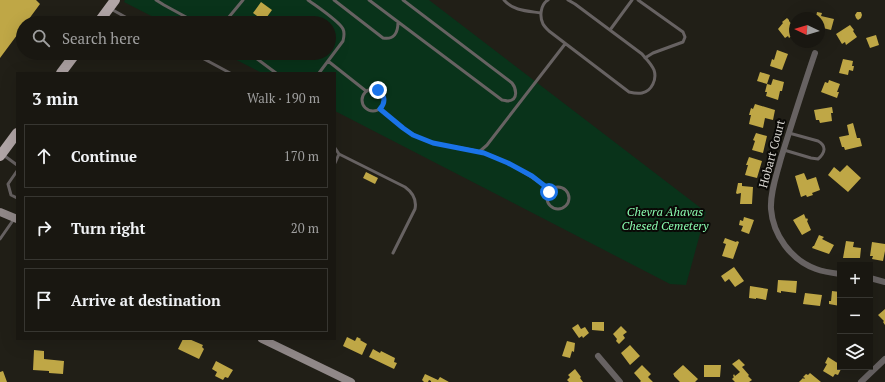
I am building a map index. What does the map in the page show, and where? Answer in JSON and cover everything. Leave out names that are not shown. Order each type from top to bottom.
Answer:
[{"type":"main road","points":[[103,16],[112,4]]},
{"type":"main road","points":[[62,72],[71,60]]},
{"type":"main road","points":[[1,155],[16,134]]},
{"type":"main road","points":[[0,212],[16,218]]},
{"type":"main road","points":[[264,340],[351,382]]},
{"type":"street","name":"Hobart Court","points":[[815,54],[774,184],[771,209],[779,235],[789,251],[803,263],[815,269],[837,274]]},
{"type":"street","points":[[873,279],[885,282]]},
{"type":"street","points":[[598,356],[620,382]]},
{"type":"street","points":[[861,382],[885,359]]},
{"type":"lane","points":[[156,0],[184,16]]},
{"type":"lane","points":[[230,16],[243,0]]},
{"type":"lane","points":[[308,0],[329,16]]},
{"type":"lane","points":[[334,0],[383,38],[389,39],[392,37],[398,28],[398,22]]},
{"type":"lane","points":[[369,0],[502,100],[509,101],[516,96],[515,87],[512,83],[403,0]]},
{"type":"lane","points":[[504,0],[511,7],[518,10],[541,13]]},
{"type":"lane","points":[[548,0],[545,2],[541,13],[543,24],[549,31],[628,92],[634,94],[647,91],[653,84],[655,75],[654,69],[646,58],[570,1]]},
{"type":"lane","points":[[610,30],[632,0]]},
{"type":"lane","points":[[638,0],[683,32],[685,37],[683,42],[653,53],[646,58]]},
{"type":"lane","points":[[112,4],[127,16]]},
{"type":"lane","points":[[336,21],[344,31],[344,36],[343,41],[336,50]]},
{"type":"lane","points":[[479,152],[487,145],[565,44]]},
{"type":"lane","points":[[205,60],[228,72]]},
{"type":"lane","points":[[258,60],[275,72]]},
{"type":"lane","points":[[320,72],[328,61],[366,91]]},
{"type":"lane","points":[[374,89],[381,92],[384,103],[380,109],[372,111],[365,108],[362,97],[366,91],[374,89]]},
{"type":"lane","points":[[514,98],[520,103]]},
{"type":"lane","points":[[380,109],[413,135],[433,143],[484,153],[508,163],[532,176],[550,190]]},
{"type":"lane","points":[[784,150],[818,159],[824,151],[822,143],[789,133]]},
{"type":"lane","points":[[336,150],[339,154],[405,187],[413,195],[416,204],[415,209],[393,253]]},
{"type":"lane","points":[[336,161],[339,154]]},
{"type":"lane","points":[[1,155],[16,164]]},
{"type":"lane","points":[[16,172],[8,184],[11,195],[16,198]]},
{"type":"lane","points":[[555,187],[559,187],[566,190],[568,197],[565,206],[558,208],[550,205],[547,195],[550,190],[555,187]]},
{"type":"lane","points":[[0,239],[16,218]]},
{"type":"green space","name":"Chevra Ahavas Chesed Cemetery","points":[[125,0],[429,0],[706,212],[686,285],[670,284],[336,112],[336,72],[260,72],[237,60],[336,60],[336,16],[151,16],[124,2]]},
{"type":"building","points":[[0,0],[36,0],[40,4],[31,16],[16,16],[16,36],[0,58]]},
{"type":"building","points":[[261,2],[272,10],[268,16],[257,16],[253,13]]},
{"type":"building","points":[[857,12],[861,12],[862,15],[858,20],[855,15]]},
{"type":"building","points":[[825,17],[834,19],[831,30],[825,28]]},
{"type":"building","points":[[787,18],[789,20],[789,38],[788,36],[785,38],[778,29],[783,23],[782,22]]},
{"type":"building","points":[[850,25],[857,37],[846,45],[845,42],[842,44],[836,34]]},
{"type":"building","points":[[876,35],[879,45],[870,48],[866,38]]},
{"type":"building","points":[[777,50],[788,54],[782,70],[770,66],[772,59],[774,60]]},
{"type":"building","points":[[843,59],[853,61],[853,71],[849,70],[848,75],[839,73]]},
{"type":"building","points":[[760,72],[770,75],[767,84],[757,81]]},
{"type":"building","points":[[773,79],[784,82],[778,100],[766,96],[767,92],[765,92],[767,84],[771,85]]},
{"type":"building","points":[[829,80],[840,84],[837,92],[839,92],[837,98],[821,92],[825,82],[828,83]]},
{"type":"building","points":[[755,104],[775,110],[773,120],[765,118],[763,128],[749,124],[751,108],[753,109]]},
{"type":"building","points":[[832,107],[832,121],[820,123],[819,120],[816,120],[814,110]]},
{"type":"building","points":[[853,123],[857,138],[860,138],[862,146],[845,150],[844,147],[842,147],[839,137],[849,135],[847,125]]},
{"type":"building","points":[[756,133],[767,136],[763,153],[752,150],[755,141],[753,140]]},
{"type":"building","points":[[749,157],[762,161],[757,178],[745,175]]},
{"type":"building","points":[[847,165],[861,178],[848,192],[828,175],[834,167],[840,172]]},
{"type":"building","points":[[366,172],[378,178],[375,184],[363,178]]},
{"type":"building","points":[[804,173],[807,180],[816,177],[820,190],[812,193],[813,195],[801,197],[795,176]]},
{"type":"building","points":[[738,183],[742,183],[742,186],[753,187],[752,204],[740,204],[741,193],[736,193]]},
{"type":"building","points":[[804,214],[808,220],[807,221],[811,230],[802,235],[793,220]]},
{"type":"building","points":[[744,217],[754,220],[749,234],[741,231],[743,226],[739,225],[740,220],[743,221]]},
{"type":"building","points":[[819,235],[824,237],[822,239],[834,245],[829,254],[812,248]]},
{"type":"building","points":[[725,238],[739,242],[733,259],[722,256],[726,244],[723,243]]},
{"type":"building","points":[[846,241],[854,242],[853,247],[861,248],[860,258],[843,258]]},
{"type":"building","points":[[872,242],[885,244],[883,261],[872,259],[873,256],[870,256]]},
{"type":"building","points":[[734,267],[744,281],[735,287],[729,279],[725,282],[721,276]]},
{"type":"building","points":[[778,280],[797,281],[796,293],[781,291],[781,293],[777,292]]},
{"type":"building","points":[[750,286],[768,289],[766,300],[749,298]]},
{"type":"building","points":[[832,291],[837,292],[837,305],[829,304],[829,301],[831,301]]},
{"type":"building","points":[[805,293],[822,295],[820,306],[803,304]]},
{"type":"building","points":[[885,309],[885,325],[883,322],[884,321],[878,315]]},
{"type":"building","points":[[592,322],[604,322],[604,331],[592,330]]},
{"type":"building","points":[[578,324],[581,329],[585,327],[589,333],[583,338],[582,336],[579,338],[572,328]]},
{"type":"building","points":[[621,326],[627,332],[623,335],[625,338],[619,344],[613,334]]},
{"type":"building","points":[[347,337],[355,341],[357,337],[367,344],[362,355],[343,346]]},
{"type":"building","points":[[182,340],[191,340],[203,345],[202,347],[204,349],[199,359],[178,349]]},
{"type":"building","points":[[567,341],[575,343],[574,352],[572,351],[570,358],[562,356]]},
{"type":"building","points":[[630,345],[640,356],[630,365],[621,353]]},
{"type":"building","points":[[373,349],[395,358],[394,362],[397,363],[394,369],[369,357]]},
{"type":"building","points":[[34,350],[44,351],[44,359],[64,361],[63,374],[33,370]]},
{"type":"building","points":[[828,357],[837,363],[837,370],[840,370],[838,375],[835,374],[833,377],[823,371],[827,364],[825,363]]},
{"type":"building","points":[[739,359],[745,365],[742,367],[752,380],[749,382],[735,382],[732,379],[734,374],[735,376],[740,372],[732,364]]},
{"type":"building","points":[[216,361],[233,370],[228,378],[225,377],[223,380],[215,376],[217,372],[212,369]]},
{"type":"building","points":[[642,365],[651,374],[648,377],[653,382],[640,382],[641,381],[634,373]]},
{"type":"building","points":[[683,365],[698,379],[695,382],[680,382],[674,376],[673,374]]},
{"type":"building","points":[[704,365],[721,365],[720,377],[704,377]]},
{"type":"building","points":[[575,369],[583,382],[569,382],[567,380],[570,377],[568,375]]},
{"type":"building","points":[[3,371],[7,382],[0,382],[0,372]]},
{"type":"building","points":[[810,373],[821,382],[799,382],[805,378],[803,377],[806,374],[808,375]]},
{"type":"building","points":[[425,374],[438,380],[440,377],[449,382],[431,382],[429,380],[428,382],[424,382],[422,380]]},
{"type":"route","points":[[378,90],[383,95],[384,99],[384,103],[380,109],[413,135],[433,143],[484,153],[508,163],[532,176],[550,190],[549,192]]}]
